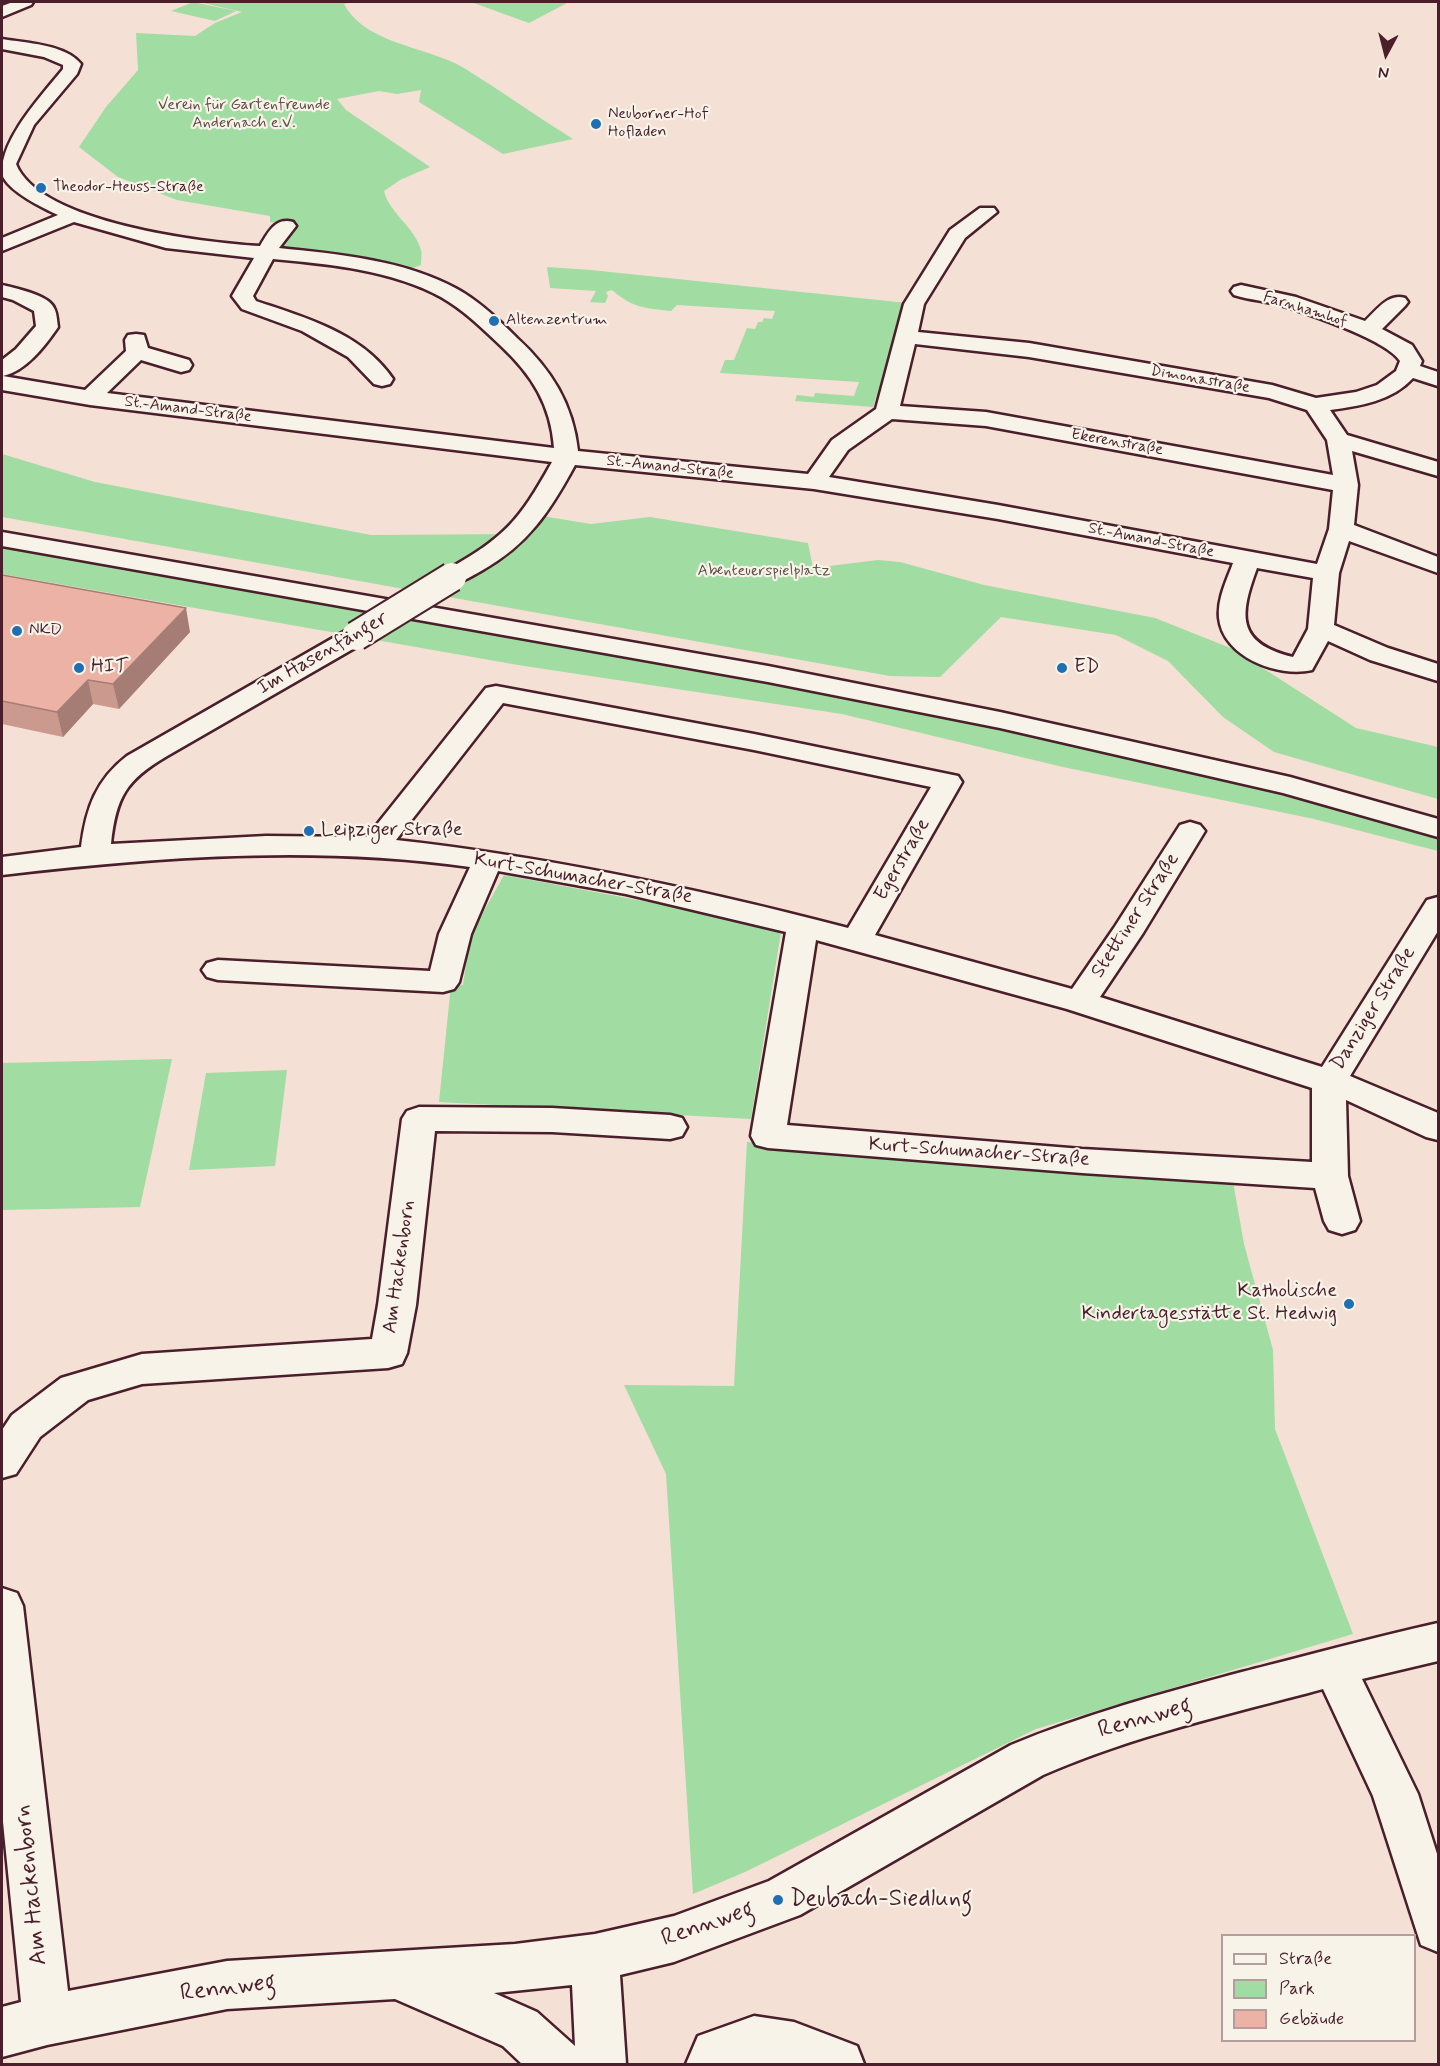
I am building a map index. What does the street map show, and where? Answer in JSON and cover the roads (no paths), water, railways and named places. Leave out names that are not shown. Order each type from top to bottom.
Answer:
[{"type":"main road","points":[[2,12],[25,2]]},
{"type":"main road","points":[[2,44],[57,55],[68,59],[72,64],[71,70],[59,85],[22,113],[7,164],[14,179],[44,200],[75,215],[147,238],[213,249],[267,252],[367,268],[411,278],[444,290],[512,345],[552,391],[565,430],[567,457]]},
{"type":"main road","points":[[814,482],[840,445],[887,412],[914,304],[957,234],[987,212]]},
{"type":"main road","points":[[2,245],[75,215]]},
{"type":"main road","points":[[285,226],[278,232],[242,296],[249,305],[310,326],[356,352],[382,379]]},
{"type":"main road","points":[[2,291],[20,295],[44,308],[47,327],[24,354],[2,370]]},
{"type":"main road","name":"Farnhamhof","points":[[1241,291],[1289,301],[1368,330],[1404,350],[1411,361],[1409,370]]},
{"type":"main road","name":"Farnhamhof","points":[[1368,330],[1398,302]]},
{"type":"main road","name":"Dimonastraße","points":[[906,337],[1029,351],[1272,392],[1315,405]]},
{"type":"main road","name":"St.-Amand-Straße","points":[[90,398],[137,346],[181,365]]},
{"type":"main road","points":[[1247,559],[1230,609],[1232,627],[1258,652],[1286,664],[1302,664],[1321,628],[1326,573],[1341,529],[1346,485],[1339,440],[1315,405],[1354,400],[1390,387],[1409,370],[1438,380]]},
{"type":"main road","name":"St.-Amand-Straße","points":[[2,383],[90,398],[567,457],[814,482],[998,512],[1326,573]]},
{"type":"main road","name":"Ekerenstraße","points":[[887,412],[986,419],[1346,485]]},
{"type":"main road","points":[[1339,440],[1438,469]]},
{"type":"main road","name":"Im Hasenfänger","points":[[95,854],[99,818],[106,799],[114,783],[131,768],[212,717],[356,636],[496,552],[516,536],[547,494],[567,457]]},
{"type":"main road","points":[[2,525],[656,638],[857,676],[1201,749],[1296,771],[1438,810]]},
{"type":"main road","points":[[1341,529],[1438,566]]},
{"type":"main road","points":[[2,539],[768,674],[990,717],[1290,786],[1438,828]]},
{"type":"main road","points":[[1321,628],[1379,654],[1438,674]]},
{"type":"main road","name":"Egerstraße","points":[[375,847],[496,694],[754,742],[948,782],[857,939]]},
{"type":"main road","name":"Stettiner Straße","points":[[1080,1001],[1127,933],[1190,831]]},
{"type":"main road","name":"Kurt-Schumacher-Straße","points":[[2,866],[95,854],[278,844],[375,847],[488,860],[670,893],[857,939],[1080,1001],[1329,1082],[1421,1118],[1438,1128]]},
{"type":"main road","points":[[218,970],[444,982],[455,934],[488,860]]},
{"type":"main road","name":"Danziger Straße","points":[[1329,1082],[1438,907]]},
{"type":"main road","name":"Kurt-Schumacher-Straße","points":[[804,926],[768,1136],[1082,1161],[1330,1176]]},
{"type":"main road","points":[[1329,1082],[1330,1176],[1342,1221]]},
{"type":"main road","name":"Am Hackenborn","points":[[2,1462],[26,1426],[75,1389],[142,1369],[388,1353],[397,1305],[418,1119],[552,1120],[670,1127]]},
{"type":"main road","name":"Am Hackenborn","points":[[2,1606],[47,2020]]},
{"type":"main road","name":"Rennweg","points":[[2,2032],[47,2020],[227,1985],[515,1968],[595,1958],[674,1939],[783,1899],[1027,1760],[1047,1751],[1108,1728],[1334,1667],[1438,1642]]},
{"type":"main road","points":[[1334,1667],[1395,1794],[1438,1929]]},
{"type":"main road","points":[[595,1958],[601,2064]]},
{"type":"main road","points":[[396,1974],[520,2030],[558,2064]]},
{"type":"main road","points":[[711,2064],[716,2054],[754,2041],[794,2047],[839,2064]]},
{"type":"place","name":"Neuborner-Hof Hofladen","points":[[596,124]]},
{"type":"place","name":"Theodor-Heuss-Straße","points":[[41,188]]},
{"type":"place","name":"Altenzentrum","points":[[494,321]]},
{"type":"place","name":"NKD","points":[[17,631]]},
{"type":"place","name":"HIT","points":[[79,668]]},
{"type":"place","name":"ED","points":[[1062,668]]},
{"type":"place","name":"Leipziger Straße","points":[[309,831]]},
{"type":"place","name":"Katholische Kindertagesstätte St. Hedwig","points":[[1349,1304]]},
{"type":"place","name":"Deubach-Siedlung","points":[[778,1900]]},
{"type":"park label","name":"Verein für Gartenfreunde Andernach e.V.","points":[[244,115]]},
{"type":"park label","name":"Abenteuerspielplatz","points":[[764,572]]}]
